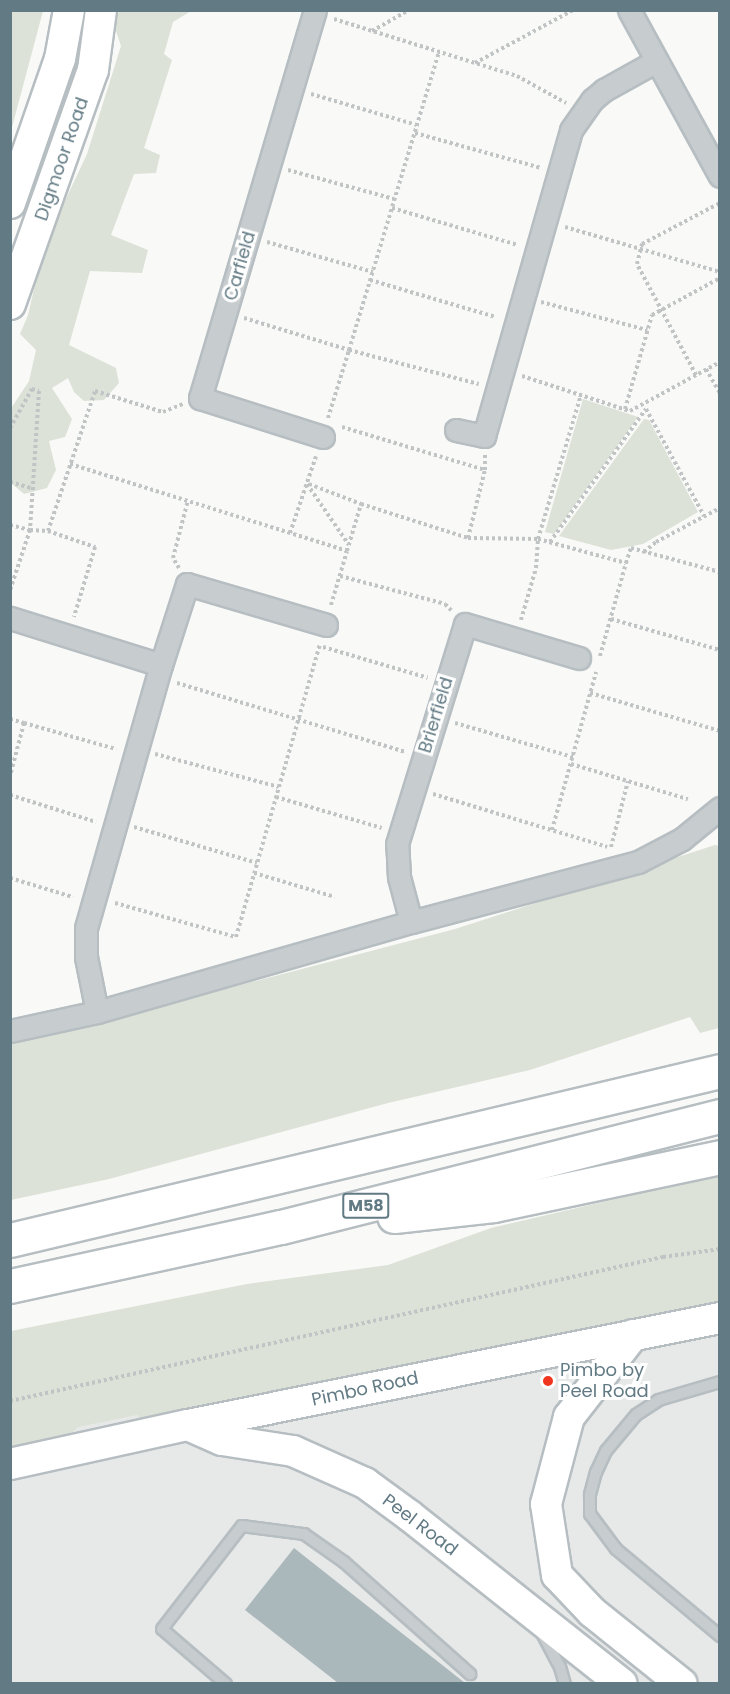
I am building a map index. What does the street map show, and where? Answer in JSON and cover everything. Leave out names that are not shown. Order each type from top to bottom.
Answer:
[{"type":"highway","points":[[10,1240],[720,1071]]},
{"type":"highway","name":"M58","points":[[10,1286],[280,1227],[720,1116]]},
{"type":"highway","points":[[280,1227],[493,1205],[720,1157]]},
{"type":"street","name":"Digmoor Road","points":[[10,203],[60,59],[69,10]]},
{"type":"street","name":"Digmoor Road","points":[[10,304],[93,70],[101,10]]},
{"type":"street","points":[[629,10],[720,176]]},
{"type":"street","name":"Carfield","points":[[200,398],[314,12]]},
{"type":"street","points":[[456,430],[484,436],[571,130],[582,112],[604,90],[656,61]]},
{"type":"street","points":[[200,398],[325,429]]},
{"type":"street","points":[[97,1012],[85,942],[86,928],[138,752],[159,671],[188,584],[326,625]]},
{"type":"street","points":[[10,618],[69,636],[159,671]]},
{"type":"street","points":[[465,624],[579,658]]},
{"type":"street","name":"Brierfield","points":[[411,922],[399,877],[397,860],[399,833],[465,624]]},
{"type":"street","points":[[10,1031],[97,1012],[411,922],[638,862],[682,839],[720,808]]},
{"type":"street","name":"Pimbo Road","points":[[10,1464],[188,1425],[720,1318]]},
{"type":"street","points":[[633,1335],[569,1417],[546,1504],[557,1575],[592,1612],[682,1683]]},
{"type":"street","name":"Peel Road","points":[[188,1425],[222,1440],[293,1450],[365,1483],[622,1683]]},
{"type":"lane","points":[[720,1382],[659,1400],[636,1415],[606,1451],[596,1472],[590,1495],[590,1514],[616,1549],[720,1636]]},
{"type":"lane","points":[[226,1683],[162,1629],[242,1526],[304,1533],[344,1562],[470,1674]]},
{"type":"lane","points":[[509,1594],[546,1638],[565,1683]]},
{"type":"path","points":[[372,31],[409,10]]},
{"type":"path","points":[[474,63],[573,10]]},
{"type":"path","points":[[314,12],[517,76],[582,112]]},
{"type":"path","points":[[290,532],[325,429],[439,52]]},
{"type":"path","points":[[292,88],[417,125]]},
{"type":"path","points":[[414,132],[557,173]]},
{"type":"path","points":[[270,165],[394,199]]},
{"type":"path","points":[[696,375],[637,264],[642,244],[720,203]]},
{"type":"path","points":[[392,208],[536,250]]},
{"type":"path","points":[[544,221],[720,272]]},
{"type":"path","points":[[248,237],[373,273]]},
{"type":"path","points":[[625,409],[652,315],[720,278]]},
{"type":"path","points":[[370,280],[516,323]]},
{"type":"path","points":[[523,298],[648,330]]},
{"type":"path","points":[[226,312],[349,350],[581,395],[630,411],[720,362]]},
{"type":"path","points":[[706,369],[720,393]]},
{"type":"path","points":[[10,428],[32,389],[39,391],[30,530],[10,590]]},
{"type":"path","points":[[48,531],[95,391],[163,412],[200,398]]},
{"type":"path","points":[[516,639],[536,568],[538,539],[581,395]]},
{"type":"path","points":[[643,403],[704,516]]},
{"type":"path","points":[[550,542],[646,410]]},
{"type":"path","points":[[325,429],[485,470]]},
{"type":"path","points":[[468,538],[485,470],[484,436]]},
{"type":"path","points":[[70,464],[347,551]]},
{"type":"path","points":[[10,482],[34,489]]},
{"type":"path","points":[[307,484],[468,538],[538,539],[626,563]]},
{"type":"path","points":[[307,484],[349,545]]},
{"type":"path","points":[[188,500],[173,558],[188,584]]},
{"type":"path","points":[[10,878],[236,938],[361,504]]},
{"type":"path","points":[[644,552],[656,542],[720,508]]},
{"type":"path","points":[[12,525],[30,530],[48,531],[95,547],[69,636]]},
{"type":"path","points":[[552,830],[631,548],[720,572]]},
{"type":"path","points":[[340,576],[445,604],[465,624]]},
{"type":"path","points":[[610,619],[720,650]]},
{"type":"path","points":[[320,646],[446,683]]},
{"type":"path","points":[[159,671],[298,720],[423,758]]},
{"type":"path","points":[[590,693],[720,731]]},
{"type":"path","points":[[436,717],[573,757]]},
{"type":"path","points":[[10,719],[279,787]]},
{"type":"path","points":[[10,776],[24,723]]},
{"type":"path","points":[[571,764],[688,799]]},
{"type":"path","points":[[413,788],[611,848],[628,781]]},
{"type":"path","points":[[10,795],[257,863]]},
{"type":"path","points":[[276,797],[399,833]]},
{"type":"path","points":[[254,873],[335,897]]},
{"type":"path","points":[[10,1401],[663,1257],[720,1249]]},
{"type":"shaded area","points":[[10,11],[43,11],[11,131]]},
{"type":"shaded area","points":[[120,11],[191,11],[173,22],[164,54],[172,60],[144,148],[160,155],[156,173],[134,174],[111,235],[148,250],[142,273],[90,271],[69,345],[116,368],[119,383],[104,400],[84,401],[74,392],[68,378],[52,388],[72,419],[65,437],[49,441],[56,470],[47,488],[24,494],[11,483],[10,410],[29,381],[36,350],[20,334],[28,315],[39,268],[64,203],[87,154],[121,46],[112,19]]},
{"type":"shaded area","points":[[583,399],[638,417],[554,534],[545,532]]},
{"type":"shaded area","points":[[644,419],[649,420],[698,512],[643,544],[611,550],[559,536]]},
{"type":"shaded area","points":[[715,845],[719,846],[719,1028],[700,1033],[690,1017],[530,1070],[388,1103],[109,1179],[11,1200],[10,1045],[455,929]]},
{"type":"shaded area","points":[[719,1175],[719,1302],[146,1423],[137,1415],[78,1427],[64,1440],[11,1451],[11,1331],[247,1284],[388,1265],[491,1228]]},
{"type":"shaded area","points":[[719,1281],[719,1683],[11,1683],[10,1428]]},
{"type":"building","points":[[294,1548],[465,1683],[338,1683],[245,1610]]},
{"type":"place","name":"Pimbo by Peel Road","points":[[548,1381]]}]
